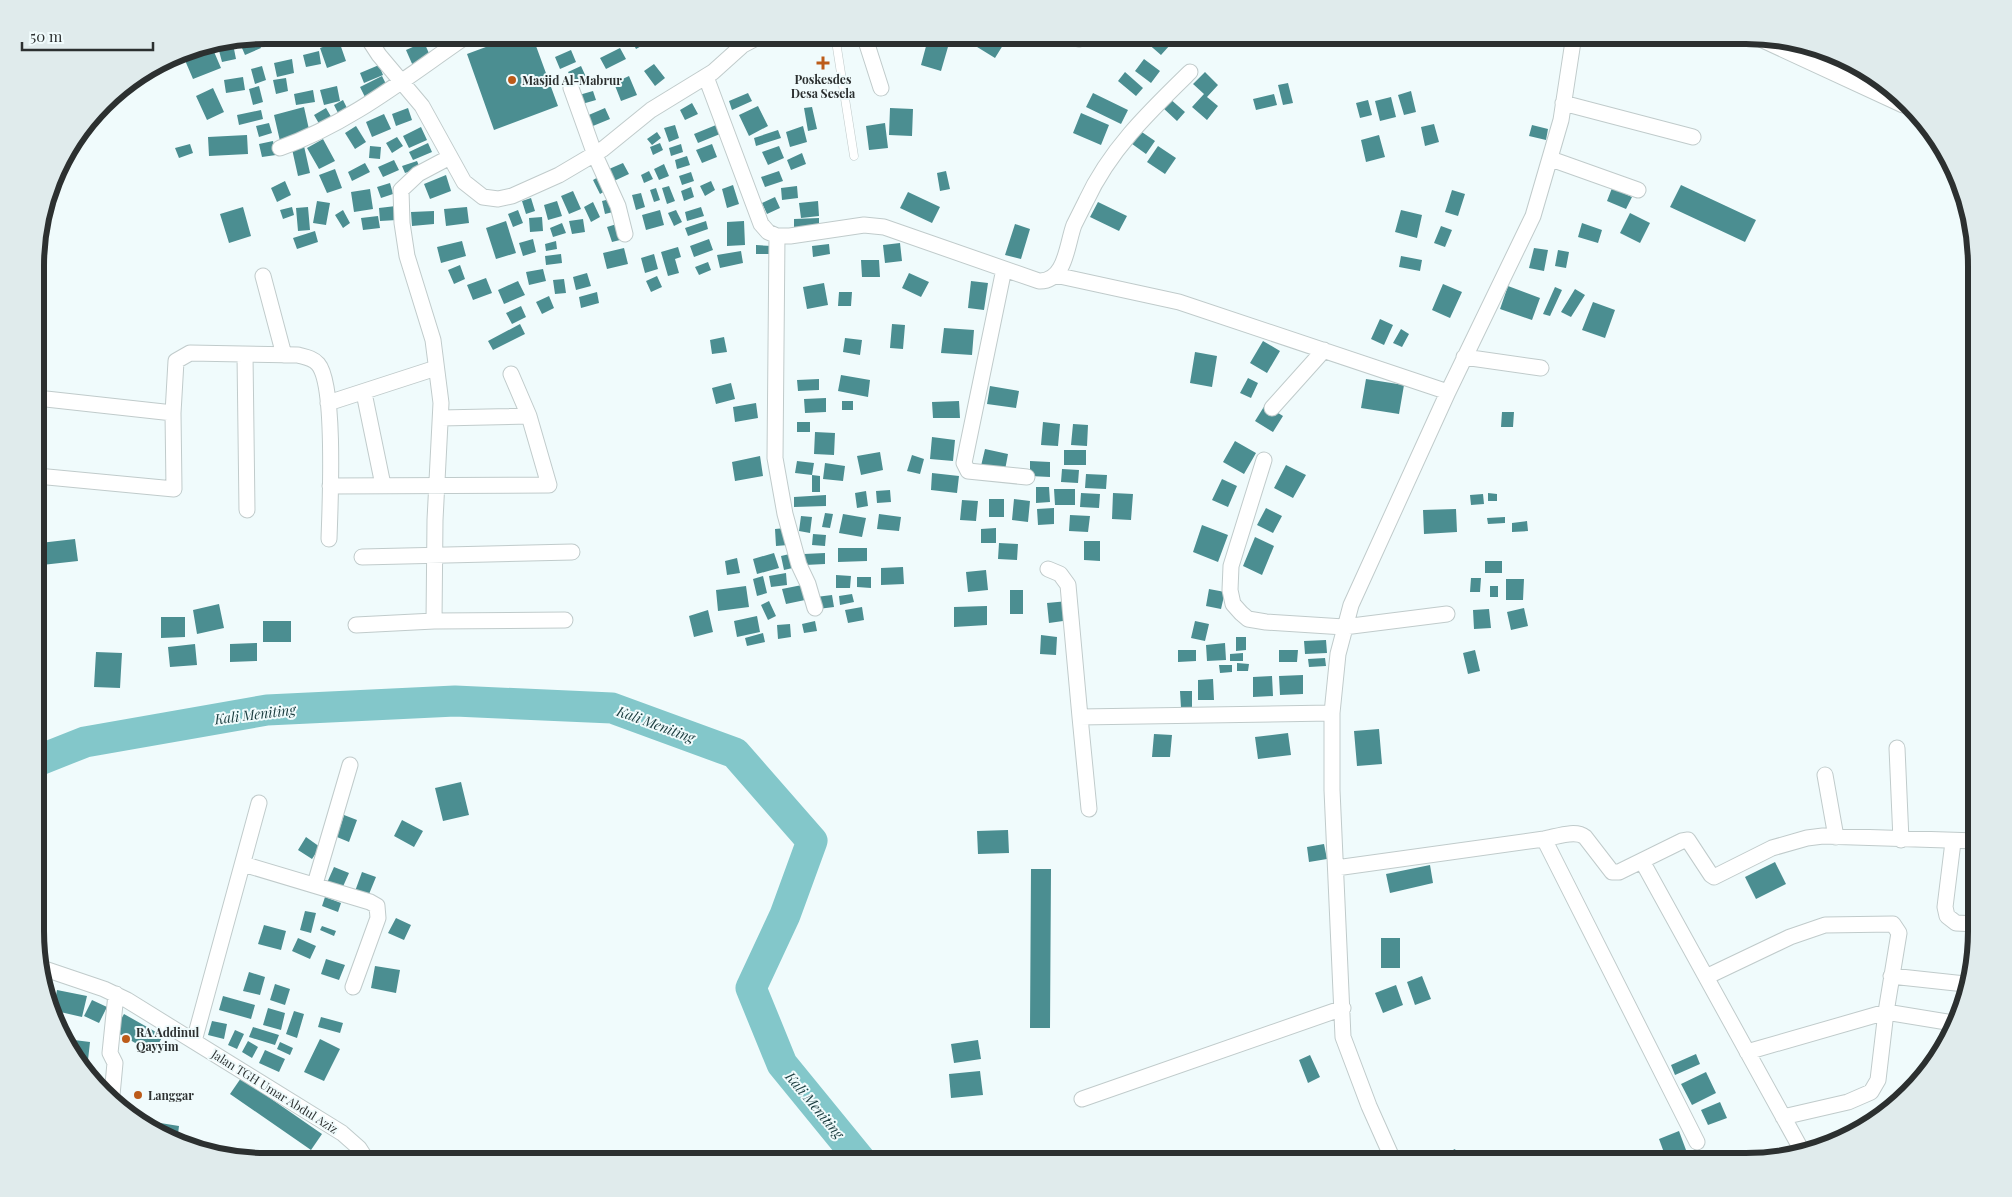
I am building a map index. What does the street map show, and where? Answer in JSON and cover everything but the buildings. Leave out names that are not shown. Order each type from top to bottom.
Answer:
[{"type":"street","points":[[373,44],[400,81],[422,106],[464,182],[483,197],[498,199],[541,184],[594,155],[651,110],[706,77],[746,44]]},
{"type":"street","points":[[280,148],[309,138],[336,124],[455,44]]},
{"type":"street","points":[[867,44],[881,88]]},
{"type":"street","points":[[1390,1153],[1369,1106],[1343,1037],[1332,790],[1332,713],[1335,671],[1344,628],[1352,605],[1464,357],[1534,216],[1551,159],[1573,44]]},
{"type":"street","points":[[1776,46],[1896,102]]},
{"type":"street","points":[[706,77],[761,224],[768,232],[777,236],[790,236],[864,225],[884,227],[1039,282],[1045,282],[1055,275],[1062,265],[1074,226],[1097,177],[1136,124],[1190,72]]},
{"type":"street","points":[[571,88],[594,155],[618,206],[626,234]]},
{"type":"street","points":[[1563,102],[1693,137]]},
{"type":"street","points":[[434,622],[441,403],[433,340],[407,256],[402,223],[401,190],[418,174],[450,157]]},
{"type":"street","points":[[1551,159],[1638,190]]},
{"type":"street","points":[[777,236],[775,458],[785,514],[799,566],[808,584],[815,608]]},
{"type":"street","points":[[1004,269],[964,463],[968,471],[1027,477]]},
{"type":"street","points":[[1055,275],[1179,302],[1448,392]]},
{"type":"street","points":[[263,276],[284,355]]},
{"type":"street","points":[[1272,408],[1324,350]]},
{"type":"street","points":[[44,477],[174,489],[174,364],[178,358],[190,353],[298,355],[311,358],[318,363],[325,378],[328,403],[329,539]]},
{"type":"street","points":[[245,355],[248,510]]},
{"type":"street","points":[[1464,357],[1541,368]]},
{"type":"street","points":[[328,403],[436,368]]},
{"type":"street","points":[[330,486],[549,484],[529,416],[510,374]]},
{"type":"street","points":[[364,392],[383,485]]},
{"type":"street","points":[[44,399],[173,413]]},
{"type":"street","points":[[441,418],[529,416]]},
{"type":"street","points":[[1264,460],[1231,566],[1230,590],[1233,604],[1248,618],[1344,628],[1447,614]]},
{"type":"street","points":[[362,557],[572,552]]},
{"type":"street","points":[[1048,569],[1060,574],[1068,585],[1089,808]]},
{"type":"street","points":[[356,625],[565,620]]},
{"type":"street","points":[[1080,717],[1332,713]]},
{"type":"street","points":[[1897,748],[1901,840]]},
{"type":"street","points":[[315,884],[350,765]]},
{"type":"street","points":[[1826,775],[1836,837]]},
{"type":"street","points":[[194,1041],[259,803]]},
{"type":"street","points":[[1336,868],[1580,833],[1612,872],[1619,872],[1686,840],[1690,842],[1710,874],[1714,877],[1772,848],[1807,838],[1836,837],[1968,841]]},
{"type":"street","points":[[1544,839],[1697,1142]]},
{"type":"street","points":[[1953,842],[1945,907],[1947,916],[1956,923],[1968,924]]},
{"type":"street","points":[[1642,861],[1800,1147]]},
{"type":"street","points":[[242,864],[315,884],[377,906],[378,918],[353,987]]},
{"type":"street","points":[[1706,977],[1790,937],[1825,925],[1887,924],[1896,926],[1899,933],[1891,976],[1878,1080],[1871,1092],[1848,1102],[1783,1117]]},
{"type":"street","name":"Jalan TGH Umar Abdul Aziz","points":[[47,971],[116,994],[342,1133],[362,1153]]},
{"type":"street","points":[[1891,976],[1962,984]]},
{"type":"street","points":[[112,1091],[115,1063],[110,1053],[116,994]]},
{"type":"street","points":[[1082,1099],[1343,1008]]},
{"type":"street","points":[[1747,1052],[1886,1012],[1949,1021]]},
{"type":"lane","points":[[837,44],[854,156]]},
{"type":"waterway","name":"Kali Meniting","points":[[44,758],[85,742],[267,710],[455,701],[612,708],[735,753],[812,841],[785,915],[751,988],[782,1064],[855,1153]]},
{"type":"place","name":"Poskesdes Desa Sesela","points":[[823,63]]},
{"type":"place","name":"Masjid Al-Mabrur","points":[[512,80]]},
{"type":"place","name":"RA Addinul Qayyim","points":[[126,1039]]},
{"type":"place","name":"Langgar","points":[[138,1095]]}]
